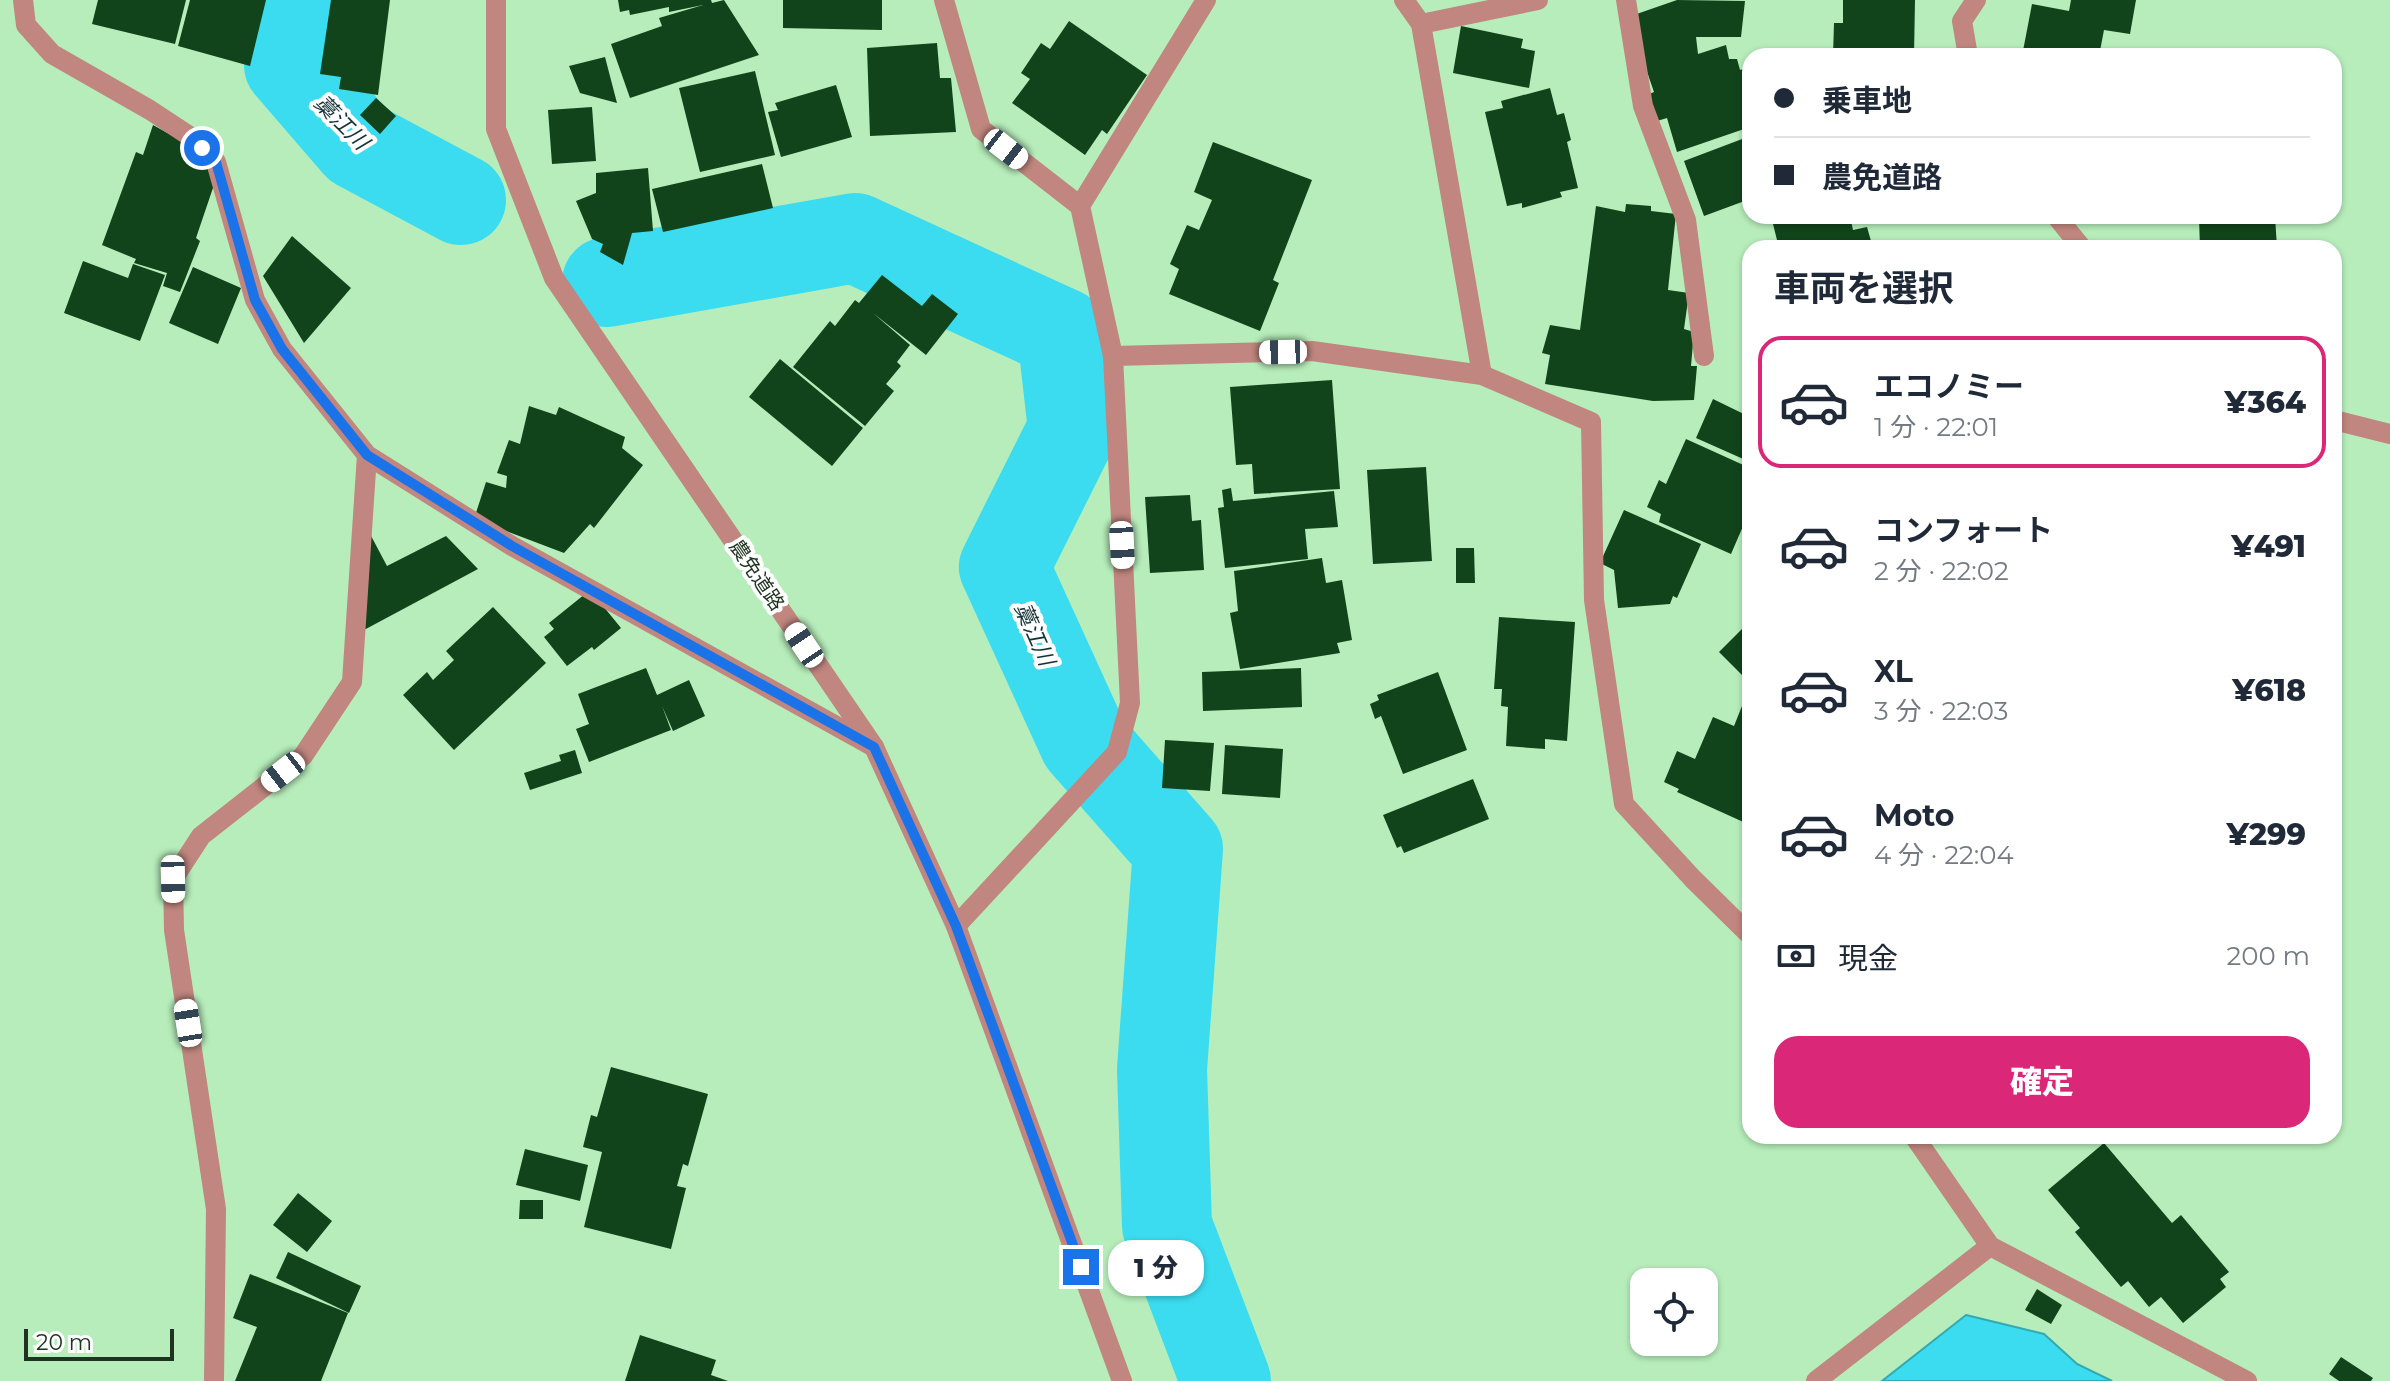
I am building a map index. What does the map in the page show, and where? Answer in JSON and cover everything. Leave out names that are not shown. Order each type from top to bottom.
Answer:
[{"type":"street","points":[[23,0],[26,25],[52,54],[188,135],[216,162],[255,300],[282,349],[367,455],[512,546],[874,747]]},
{"type":"street","name":"農免道路","points":[[496,0],[496,129],[554,278],[874,747],[956,926],[1122,1381]]},
{"type":"street","points":[[944,0],[981,129],[1080,206],[1113,356],[1130,703],[1117,752],[956,926]]},
{"type":"street","points":[[1080,206],[1206,0]]},
{"type":"street","points":[[1404,0],[1421,24],[1482,375]]},
{"type":"street","points":[[1421,24],[1538,0]]},
{"type":"street","points":[[1626,0],[1643,106],[1686,220],[1704,356]]},
{"type":"street","points":[[1967,48],[1962,21],[1976,0]]},
{"type":"street","points":[[2062,224],[2076,240]]},
{"type":"street","points":[[1113,356],[1312,351],[1482,375],[1591,422],[1594,600],[1624,804],[1742,927]]},
{"type":"street","points":[[2342,422],[2390,434]]},
{"type":"street","points":[[214,1381],[216,1209],[174,930],[173,879],[201,836],[303,756],[352,682],[367,455]]},
{"type":"street","points":[[1920,1144],[1990,1246],[2247,1381]]},
{"type":"street","points":[[1816,1381],[1990,1246]]},
{"type":"water","points":[[1966,1315],[2044,1334],[2077,1364],[2112,1381],[1882,1381]]},
{"type":"building","points":[[98,0],[186,0],[175,44],[92,24]]},
{"type":"building","points":[[190,0],[266,0],[250,66],[178,46]]},
{"type":"building","points":[[331,0],[390,0],[378,95],[339,89],[341,77],[320,74]]},
{"type":"building","points":[[618,0],[711,0],[712,3],[724,0],[759,55],[630,98],[611,44],[662,26],[659,18],[703,5],[669,12],[669,7],[630,15],[629,10],[620,12]]},
{"type":"building","points":[[783,0],[882,0],[882,30],[783,28]]},
{"type":"building","points":[[1677,0],[1745,1],[1741,37],[1696,37],[1698,54],[1726,45],[1729,59],[1737,59],[1742,69],[1742,130],[1677,152],[1667,118],[1657,121],[1647,95],[1654,92],[1628,17]]},
{"type":"building","points":[[1843,0],[1915,0],[1914,48],[1833,48],[1834,23],[1843,23]]},
{"type":"building","points":[[2071,0],[2136,0],[2130,34],[2104,30],[2101,48],[2024,48],[2032,4],[2069,11]]},
{"type":"building","points":[[1069,21],[1147,75],[1107,134],[1102,130],[1085,155],[1012,103],[1030,79],[1021,73],[1041,43],[1050,49]]},
{"type":"building","points":[[1461,26],[1523,39],[1521,48],[1535,51],[1529,88],[1453,73]]},
{"type":"building","points":[[937,43],[940,78],[951,78],[956,132],[870,136],[867,48]]},
{"type":"building","points":[[605,57],[617,103],[580,93],[569,66]]},
{"type":"building","points":[[755,71],[775,155],[700,172],[679,88]]},
{"type":"building","points":[[836,85],[852,137],[781,157],[768,112],[778,110],[775,103]]},
{"type":"building","points":[[1550,88],[1557,115],[1564,113],[1578,188],[1560,192],[1562,197],[1522,208],[1522,203],[1507,206],[1485,112],[1503,108],[1501,101]]},
{"type":"building","points":[[376,98],[396,116],[380,134],[360,115]]},
{"type":"building","points":[[592,107],[596,161],[552,164],[548,110]]},
{"type":"building","points":[[153,125],[193,147],[216,179],[196,238],[200,241],[180,292],[163,286],[167,273],[134,263],[136,259],[102,245],[136,152],[143,155]]},
{"type":"building","points":[[1742,139],[1742,202],[1704,216],[1684,161]]},
{"type":"building","points":[[1213,142],[1312,180],[1273,280],[1279,283],[1260,331],[1169,294],[1179,269],[1170,264],[1187,225],[1199,230],[1212,200],[1194,192]]},
{"type":"building","points":[[762,164],[773,208],[663,232],[652,189]]},
{"type":"building","points":[[648,168],[653,231],[632,233],[623,265],[600,252],[603,244],[592,239],[576,201],[596,193],[596,173]]},
{"type":"building","points":[[1626,204],[1651,206],[1651,211],[1676,214],[1668,290],[1689,293],[1684,329],[1694,332],[1691,366],[1697,366],[1694,400],[1653,401],[1545,384],[1550,355],[1542,353],[1550,325],[1580,330],[1596,206],[1625,212]]},
{"type":"building","points":[[1773,224],[1852,224],[1853,230],[1867,227],[1871,240],[1777,240]]},
{"type":"building","points":[[2199,224],[2276,224],[2276,240],[2200,240]]},
{"type":"building","points":[[292,236],[351,288],[304,343],[263,276]]},
{"type":"building","points":[[83,261],[128,278],[133,264],[165,275],[140,341],[64,313]]},
{"type":"building","points":[[193,267],[241,288],[218,344],[169,323]]},
{"type":"building","points":[[882,275],[922,306],[932,294],[958,314],[926,355],[873,313],[910,345],[897,362],[901,366],[886,384],[894,391],[865,426],[793,367],[830,321],[835,326],[855,300],[859,303]]},
{"type":"building","points":[[780,359],[863,428],[832,466],[749,397]]},
{"type":"building","points":[[1332,380],[1340,489],[1254,494],[1252,464],[1236,465],[1230,387]]},
{"type":"building","points":[[1713,399],[1742,413],[1742,458],[1696,438]]},
{"type":"building","points":[[529,406],[556,415],[559,407],[625,437],[622,448],[643,465],[594,528],[590,524],[564,553],[474,519],[486,482],[506,488],[507,476],[497,473],[509,440],[520,444]]},
{"type":"building","points":[[1686,439],[1742,464],[1742,529],[1731,554],[1659,522],[1661,514],[1647,507],[1659,480],[1666,484]]},
{"type":"building","points":[[1426,467],[1432,561],[1373,564],[1367,470]]},
{"type":"building","points":[[1231,488],[1233,501],[1334,491],[1338,527],[1305,529],[1308,559],[1225,568],[1218,508],[1224,507],[1222,490]]},
{"type":"building","points":[[1190,495],[1192,521],[1201,520],[1204,570],[1150,573],[1145,497]]},
{"type":"building","points":[[1624,510],[1701,544],[1677,598],[1673,596],[1670,604],[1618,608],[1614,570],[1600,563]]},
{"type":"building","points":[[369,532],[387,566],[446,536],[478,569],[364,630]]},
{"type":"building","points":[[1456,548],[1474,548],[1475,583],[1456,583]]},
{"type":"building","points":[[1322,558],[1326,583],[1342,580],[1352,640],[1337,643],[1340,653],[1240,669],[1230,613],[1238,611],[1234,571]]},
{"type":"building","points":[[590,590],[621,628],[594,650],[592,647],[567,666],[544,637],[554,629],[549,623]]},
{"type":"building","points":[[493,607],[546,663],[454,750],[403,695],[427,672],[433,680],[454,660],[446,651]]},
{"type":"building","points":[[1499,617],[1575,622],[1567,741],[1545,739],[1545,749],[1506,746],[1508,707],[1501,706],[1502,689],[1494,689]]},
{"type":"building","points":[[1742,629],[1742,675],[1719,652]]},
{"type":"building","points":[[646,668],[657,695],[689,680],[705,716],[673,731],[662,706],[671,730],[589,762],[576,729],[589,724],[578,694]]},
{"type":"building","points":[[1301,668],[1302,707],[1203,711],[1202,672]]},
{"type":"building","points":[[1438,672],[1467,750],[1403,774],[1381,716],[1375,719],[1370,704],[1379,700],[1377,695]]},
{"type":"building","points":[[1742,706],[1742,821],[1677,792],[1679,789],[1664,782],[1677,751],[1695,759],[1713,717],[1734,726]]},
{"type":"building","points":[[1165,740],[1214,743],[1210,791],[1162,788]]},
{"type":"building","points":[[1225,745],[1283,749],[1280,798],[1222,794]]},
{"type":"building","points":[[575,750],[582,773],[530,790],[524,773],[561,761],[559,755]]},
{"type":"building","points":[[1473,779],[1489,819],[1404,853],[1401,846],[1397,848],[1383,815]]},
{"type":"building","points":[[611,1067],[708,1094],[688,1166],[683,1164],[677,1186],[686,1188],[671,1249],[584,1227],[602,1152],[583,1147],[591,1115],[597,1117]]},
{"type":"building","points":[[2105,1144],[2172,1223],[2181,1215],[2229,1272],[2220,1279],[2226,1287],[2183,1323],[2161,1297],[2149,1307],[2128,1281],[2121,1287],[2075,1232],[2080,1228],[2048,1190]]},
{"type":"building","points":[[525,1149],[588,1165],[580,1201],[516,1185]]},
{"type":"building","points":[[298,1193],[332,1221],[307,1252],[273,1225]]},
{"type":"building","points":[[520,1200],[543,1200],[543,1219],[519,1219]]},
{"type":"building","points":[[288,1252],[361,1286],[349,1313],[276,1278]]},
{"type":"building","points":[[250,1274],[348,1313],[321,1381],[235,1381],[257,1327],[233,1318]]},
{"type":"building","points":[[2037,1289],[2062,1305],[2051,1324],[2025,1310]]},
{"type":"building","points":[[640,1335],[716,1360],[711,1375],[728,1381],[625,1381]]},
{"type":"building","points":[[2341,1357],[2373,1378],[2371,1381],[2339,1381],[2329,1374]]},
{"type":"waterway","name":"藁江川","points":[[294,0],[289,65],[358,145],[461,200]]},
{"type":"waterway","name":"藁江川","points":[[607,282],[855,238],[1062,333],[1073,429],[1004,567],[1084,742],[1178,849],[1162,1069],[1167,1226],[1226,1381]]},
{"type":"route","points":[[202,148],[216,162],[255,300],[282,349],[367,455],[512,546],[874,747],[956,926],[1081,1267]]}]
